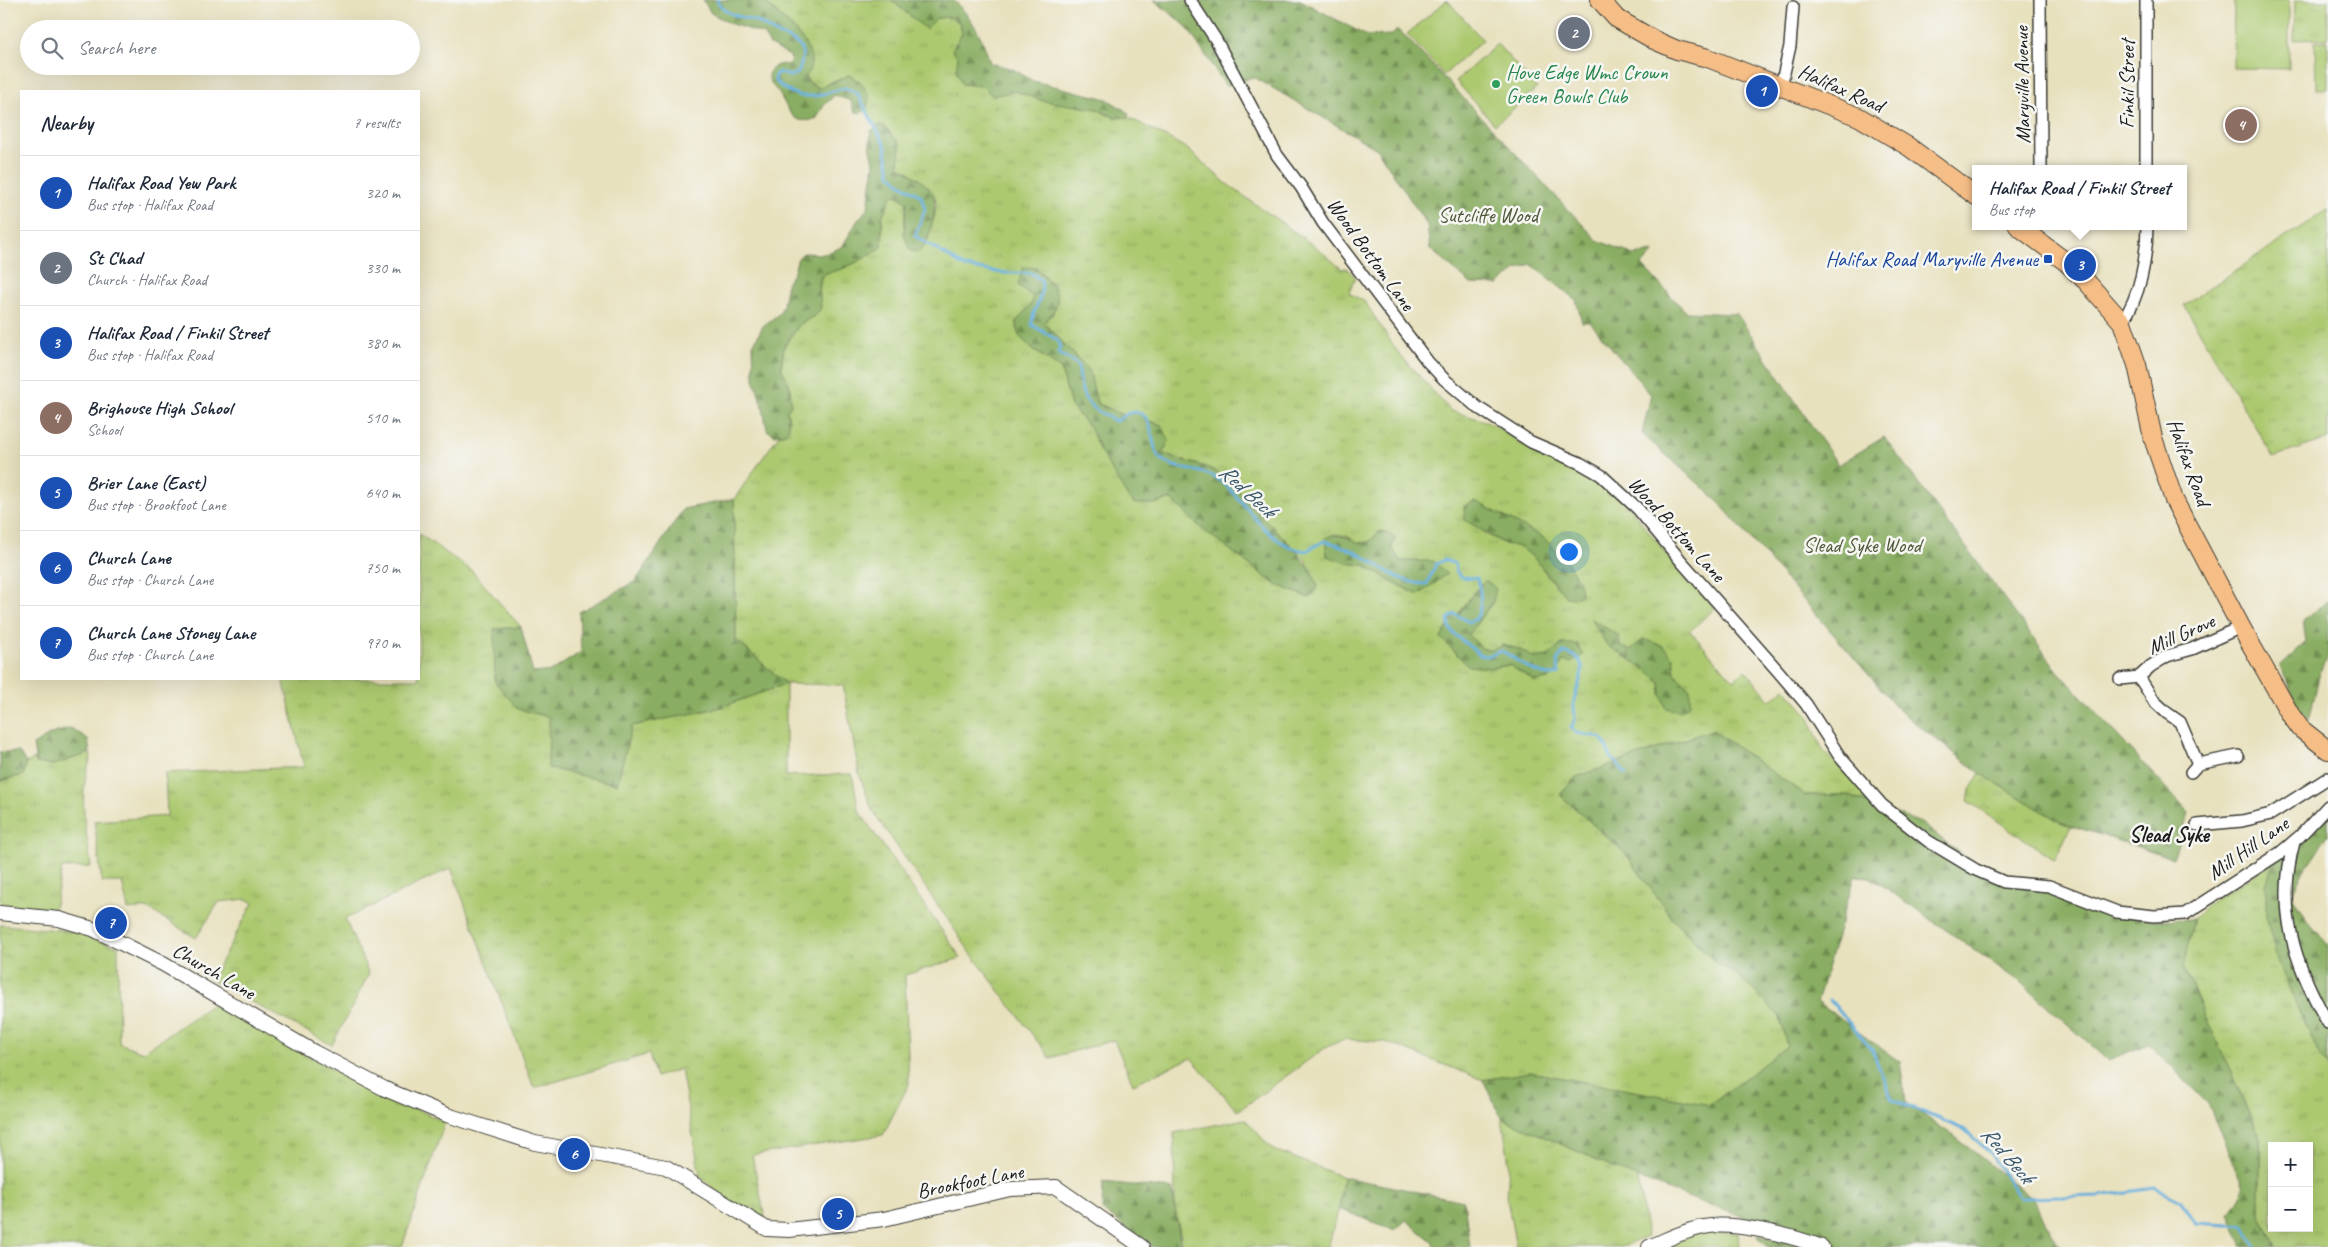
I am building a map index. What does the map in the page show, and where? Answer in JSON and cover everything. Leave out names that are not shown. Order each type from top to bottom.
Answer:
[{"type":"main road","name":"Halifax Road","points":[[1600,0],[1616,18],[1654,40],[1708,58],[1859,116],[1909,147],[1972,193]]},
{"type":"main road","name":"Halifax Road","points":[[2023,230],[2080,274],[2122,322],[2137,365],[2153,438],[2174,500],[2241,627],[2290,714],[2301,729],[2328,750]]},
{"type":"street","name":"Wood Bottom Lane","points":[[1190,0],[1216,40],[1277,155],[1301,187],[1334,239],[1428,362],[1444,379],[1477,407],[1531,442],[1580,463],[1601,475],[1638,509],[1806,704],[1840,757],[1882,806],[1928,841],[1976,870],[2004,882],[2049,886],[2117,912],[2154,916],[2185,914]]},
{"type":"street","name":"Maryville Avenue","points":[[2040,0],[2041,165]]},
{"type":"street","name":"Finkil Street","points":[[2146,0],[2146,165]]},
{"type":"street","points":[[1781,86],[1790,46],[1793,7]]},
{"type":"street","points":[[2122,322],[2132,307],[2147,245],[2146,230]]},
{"type":"street","name":"Mill Grove","points":[[2120,679],[2139,677],[2151,666],[2167,656],[2192,649],[2241,627]]},
{"type":"street","name":"Mill Grove","points":[[2139,677],[2154,700],[2180,722],[2194,768],[2238,756]]},
{"type":"street","points":[[2197,825],[2242,821],[2271,814],[2328,778]]},
{"type":"street","name":"Mill Hill Lane","points":[[2185,914],[2280,853],[2294,842],[2328,806]]},
{"type":"street","points":[[2294,842],[2289,859],[2286,895],[2293,948],[2317,1003],[2328,1023]]},
{"type":"street","name":"Church Lane","points":[[0,913],[60,920],[93,929],[163,964],[314,1052],[385,1089],[447,1115],[535,1143],[666,1167],[767,1229],[789,1230],[818,1227]]},
{"type":"street","name":"Brookfoot Lane","points":[[818,1227],[884,1220],[1010,1189],[1056,1187],[1142,1247]]},
{"type":"street","points":[[1649,1247],[1704,1227],[1732,1226],[1805,1241],[1822,1247]]},
{"type":"green space","points":[[703,0],[763,0],[790,26],[806,46],[811,56],[810,67],[805,77],[810,84],[820,88],[849,75],[859,81],[869,94],[864,111],[854,111],[851,101],[835,95],[825,104],[816,119],[807,121],[795,118],[791,115],[778,92],[771,84],[768,74],[776,66],[781,64],[788,65],[791,61],[790,56],[770,45],[763,34],[729,23],[711,13]]},
{"type":"green space","points":[[763,0],[891,0],[926,29],[936,18],[951,17],[960,23],[962,33],[958,57],[962,84],[982,86],[992,96],[1015,91],[1043,101],[1076,104],[1097,109],[1107,115],[1128,117],[1185,147],[1227,184],[1316,247],[1342,269],[1346,268],[1355,277],[1349,293],[1365,302],[1399,354],[1451,411],[1489,422],[1544,457],[1590,475],[1627,504],[1675,565],[1715,608],[1690,631],[1733,680],[1745,670],[1771,701],[1785,688],[1807,714],[1823,750],[1878,806],[1846,795],[1805,795],[1712,730],[1576,777],[1560,795],[1626,854],[1673,919],[1716,963],[1737,974],[1780,1017],[1787,1046],[1710,1105],[1530,1072],[1483,1080],[1386,1042],[1344,1039],[1325,1048],[1238,1111],[1191,1058],[1133,1084],[1114,1040],[1050,1058],[970,952],[872,810],[859,773],[843,685],[786,684],[736,640],[734,499],[779,435],[785,433],[789,421],[787,410],[791,404],[790,386],[781,368],[784,347],[800,324],[816,315],[821,278],[826,273],[842,269],[882,247],[882,217],[891,196],[896,195],[907,202],[904,223],[928,240],[936,205],[931,191],[915,176],[899,166],[900,144],[884,126],[879,125],[876,127],[865,110],[867,108],[835,80],[820,88],[807,79],[804,73],[800,37]],"holes":[[[1037,268],[1055,287],[1053,314],[1044,323],[1089,370],[1097,403],[1126,416],[1130,412],[1139,412],[1149,421],[1162,425],[1162,453],[1171,458],[1196,464],[1232,483],[1250,505],[1306,560],[1318,586],[1310,598],[1275,584],[1200,527],[1176,502],[1166,499],[1154,504],[1100,451],[1091,429],[1071,406],[1061,369],[1032,349],[1019,336],[1016,322],[1032,303],[1033,297],[1018,285]],[[1475,501],[1544,538],[1568,563],[1557,588],[1535,559],[1521,547],[1505,544],[1484,533]],[[1334,534],[1347,536],[1358,543],[1367,542],[1391,547],[1401,561],[1434,562],[1419,595],[1392,582],[1364,565],[1346,563],[1325,538]],[[1475,591],[1476,626],[1467,635],[1482,648],[1492,651],[1502,645],[1519,649],[1534,658],[1548,656],[1562,644],[1563,661],[1549,679],[1535,681],[1509,665],[1491,668],[1441,638]],[[1592,620],[1619,636],[1620,647],[1673,657],[1675,673],[1690,689],[1661,694],[1660,683],[1647,670],[1607,645]]]},
{"type":"green space","points":[[891,0],[953,0],[966,13],[976,29],[990,63],[1013,69],[1033,81],[1107,99],[1129,113],[1128,117],[1116,118],[1097,109],[1043,101],[1015,91],[992,96],[982,86],[962,84],[956,70],[958,57],[952,50],[962,33],[960,23],[951,17],[937,18],[926,29]]},
{"type":"green space","name":"Slead Syke Wood","points":[[1154,0],[1300,0],[1367,36],[1392,35],[1397,30],[1403,34],[1597,240],[1634,255],[1654,252],[1642,265],[1686,312],[1737,314],[1838,465],[1884,437],[2058,671],[2189,813],[2173,858],[2060,822],[1980,773],[1901,712],[1715,498],[1642,434],[1651,395],[1590,322],[1582,322],[1576,300],[1531,264],[1516,270],[1498,285],[1471,284],[1430,249],[1427,225],[1377,149],[1254,77],[1226,86],[1186,26]]},
{"type":"green space","name":"Hove Edge Wmc Crown Green Bowls Club","points":[[1447,0],[1483,40],[1444,75],[1407,34]]},
{"type":"green space","points":[[2234,0],[2289,0],[2289,69],[2233,68]]},
{"type":"green space","points":[[2295,0],[2328,0],[2328,39],[2294,40]]},
{"type":"green space","points":[[2328,41],[2328,89],[2316,89],[2315,42]]},
{"type":"green space","name":"Hove Edge Wmc Crown Green Bowls Club","points":[[1497,44],[1537,88],[1495,125],[1456,81]]},
{"type":"green space","points":[[879,125],[884,126],[900,144],[899,166],[921,181],[932,192],[935,204],[933,222],[928,239],[920,251],[910,251],[904,234],[907,202],[896,195],[892,196],[882,217],[882,247],[859,261],[842,269],[826,273],[821,277],[819,285],[821,308],[816,315],[800,324],[784,346],[781,368],[790,386],[791,404],[787,410],[789,428],[786,433],[775,435],[767,430],[763,407],[754,379],[753,345],[763,326],[779,314],[783,306],[787,282],[793,274],[798,258],[803,253],[825,254],[842,247],[858,220],[868,208],[874,163],[870,145],[871,131]]},
{"type":"green space","points":[[2328,209],[2328,439],[2273,457],[2184,305]]},
{"type":"green space","points":[[1023,267],[1037,268],[1057,294],[1056,307],[1044,323],[1089,370],[1097,403],[1125,416],[1130,412],[1139,412],[1149,421],[1162,425],[1169,441],[1163,453],[1176,459],[1204,466],[1222,475],[1231,483],[1305,562],[1318,586],[1310,598],[1275,584],[1200,527],[1171,499],[1154,504],[1135,504],[1129,499],[1100,451],[1091,429],[1071,406],[1061,369],[1032,349],[1019,336],[1016,322],[1032,303],[1033,297],[1018,285]]},
{"type":"green space","points":[[734,499],[736,640],[786,684],[718,708],[632,726],[617,784],[548,768],[549,717],[518,709],[495,682],[494,629],[521,627],[533,673],[552,671],[581,652],[579,612],[636,581],[683,509]]},
{"type":"green space","points":[[1475,501],[1544,538],[1568,563],[1579,582],[1581,595],[1575,598],[1566,597],[1535,559],[1521,547],[1505,544],[1465,520],[1464,506]]},
{"type":"green space","points":[[1380,531],[1396,538],[1391,547],[1401,561],[1434,561],[1447,574],[1419,595],[1392,582],[1364,565],[1346,563],[1327,556],[1325,538],[1338,536],[1364,543],[1370,541]]},
{"type":"green space","points":[[420,535],[471,570],[521,627],[494,629],[518,709],[550,717],[632,726],[718,708],[786,684],[786,776],[852,774],[859,811],[961,958],[905,975],[909,1084],[883,1135],[752,1155],[765,1218],[731,1205],[700,1176],[681,1069],[656,1077],[649,1054],[534,1088],[451,868],[345,919],[369,974],[332,1045],[211,980],[253,903],[246,899],[219,902],[196,938],[147,908],[128,910],[122,882],[102,882],[94,821],[167,816],[165,773],[304,767],[283,680],[420,680]]},
{"type":"green space","points":[[1486,580],[1496,589],[1493,602],[1468,635],[1482,648],[1492,650],[1502,645],[1519,649],[1534,658],[1548,656],[1562,644],[1577,644],[1583,655],[1571,663],[1563,661],[1559,667],[1559,674],[1552,675],[1549,679],[1535,681],[1509,665],[1491,668],[1468,666],[1441,638],[1449,625],[1448,619],[1455,614],[1458,615],[1475,591]]},
{"type":"green space","points":[[2328,600],[2328,654],[2320,672],[2309,721],[2298,706],[2280,666],[2306,642],[2303,621]]},
{"type":"green space","points":[[1591,619],[1619,636],[1620,646],[1630,650],[1644,639],[1663,646],[1673,657],[1675,673],[1690,689],[1690,704],[1681,711],[1666,708],[1661,694],[1660,683],[1647,670],[1607,645]]},
{"type":"green space","points":[[71,728],[88,739],[90,753],[53,765],[36,763],[33,745],[51,734]]},
{"type":"green space","points":[[1712,730],[1805,795],[1846,795],[1921,823],[1977,866],[2114,915],[2154,920],[2194,919],[2183,967],[2260,1137],[2260,1213],[2275,1247],[2243,1247],[2229,1214],[2244,1188],[2208,1104],[2149,1044],[2108,1060],[2019,981],[1870,877],[1855,876],[1817,1002],[1900,1062],[1906,1103],[1954,1136],[2032,1198],[2060,1247],[1837,1247],[1711,1206],[1638,1178],[1502,1118],[1483,1080],[1530,1072],[1710,1105],[1787,1046],[1780,1017],[1737,974],[1716,963],[1673,919],[1626,854],[1560,795],[1576,777]]},
{"type":"green space","points":[[0,752],[19,752],[26,763],[24,775],[0,781]]},
{"type":"green space","points":[[90,753],[91,757],[84,786],[84,812],[91,867],[62,868],[54,909],[0,904],[0,781],[24,775],[26,763],[35,759],[36,763],[53,765]]},
{"type":"green space","points":[[1980,773],[2060,822],[2071,826],[2055,860],[1968,801],[1970,790]]},
{"type":"green space","points":[[2328,815],[2328,835],[2301,875],[2292,895],[2306,919],[2328,945],[2328,1066],[2309,1035],[2277,960],[2266,916],[2266,885],[2273,863],[2302,843]]},
{"type":"green space","points":[[2273,863],[2309,1035],[2328,1066],[2328,1247],[2275,1247],[2268,1232],[2313,1232],[2313,1142],[2268,1142],[2268,1231],[2260,1213],[2260,1137],[2183,967],[2194,919],[2212,901]]},
{"type":"green space","points":[[0,925],[71,931],[118,947],[119,1043],[143,1052],[214,1003],[348,1078],[445,1122],[402,1247],[0,1247]]},
{"type":"green space","points":[[1502,1118],[1638,1178],[1647,1237],[1621,1247],[1516,1247],[1507,1199],[1509,1163]]},
{"type":"green space","points":[[1245,1119],[1272,1149],[1343,1177],[1339,1209],[1328,1247],[1183,1247],[1175,1209],[1174,1133]]},
{"type":"green space","points":[[1343,1177],[1464,1201],[1470,1247],[1434,1247],[1433,1242],[1406,1220],[1395,1230],[1339,1209]]},
{"type":"green space","points":[[1103,1182],[1172,1189],[1181,1247],[1153,1247],[1102,1210]]},
{"type":"green space","points":[[1701,1232],[1738,1233],[1739,1247],[1661,1247]]},
{"type":"green space","points":[[1758,1235],[1808,1247],[1769,1247],[1757,1238]]},
{"type":"waterway","name":"Red Beck","points":[[717,0],[724,9],[734,15],[760,23],[800,47],[802,57],[798,73],[790,76],[779,72],[775,75],[775,81],[786,90],[800,96],[816,96],[845,88],[857,93],[885,145],[890,174],[901,184],[921,196],[925,209],[915,236],[965,267],[1002,273],[1031,273],[1041,280],[1041,293],[1032,319],[1032,325],[1057,340],[1060,347],[1058,353],[1077,364],[1082,392],[1093,408],[1116,421],[1132,412],[1145,416],[1159,457],[1172,465],[1215,477],[1232,491],[1269,533],[1292,548],[1306,551],[1324,541],[1344,547],[1401,579],[1418,583],[1427,584],[1436,564],[1444,560],[1456,564],[1455,570],[1461,577],[1477,578],[1481,599],[1476,619],[1469,622],[1455,614],[1448,619],[1449,627],[1454,634],[1480,655],[1487,656],[1502,651],[1536,672],[1544,674],[1559,674],[1557,661],[1564,652],[1574,656],[1582,666],[1582,672],[1574,701],[1575,717],[1571,728],[1576,733],[1599,737],[1603,740],[1611,757],[1626,774]]},
{"type":"waterway","name":"Red Beck","points":[[1830,1000],[1872,1050],[1892,1099],[1965,1130],[1990,1153],[2020,1198],[2099,1196],[2155,1188],[2181,1201],[2196,1223],[2244,1226],[2256,1247]]},
{"type":"place","name":"St Chad","points":[[1574,33]]},
{"type":"place","name":"Hove Edge Wmc Crown Green Bowls Club","points":[[1496,84]]},
{"type":"place","name":"Halifax Road Yew Park","points":[[1762,91]]},
{"type":"place","name":"Brighouse High School","points":[[2241,125]]},
{"type":"place","name":"Halifax Road Maryville Avenue","points":[[2048,259]]},
{"type":"place","name":"Halifax Road / Finkil Street","points":[[2080,265]]},
{"type":"place","name":"Church Lane Stoney Lane","points":[[111,923]]},
{"type":"place","name":"Church Lane","points":[[574,1154]]},
{"type":"place","name":"Brier Lane (East)","points":[[838,1214]]},
{"type":"district","name":"Slead Syke","points":[[2169,834]]},
{"type":"park label","name":"Sutcliffe Wood","points":[[1488,215]]}]
